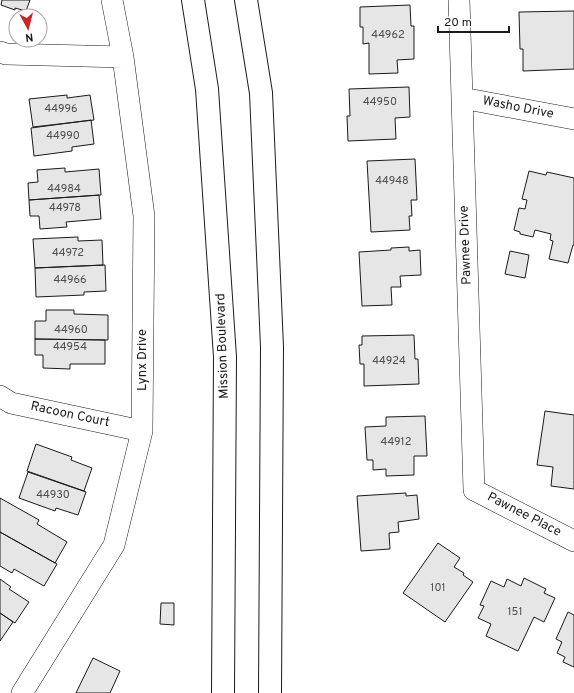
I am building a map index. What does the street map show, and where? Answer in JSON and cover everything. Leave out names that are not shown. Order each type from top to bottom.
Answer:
[{"type":"main road","name":"Mission Boulevard","points":[[193,0],[207,89],[225,357],[223,693]]},
{"type":"main road","points":[[246,0],[261,93],[272,347],[270,693]]},
{"type":"street","name":"Lynx Drive","points":[[22,693],[114,544],[142,431],[144,216],[123,57],[112,0]]},
{"type":"street","name":"Pawnee Drive","points":[[459,0],[474,490]]},
{"type":"street","points":[[0,52],[6,54],[123,57]]},
{"type":"street","name":"Washo Drive","points":[[462,98],[574,119]]},
{"type":"street","name":"Racoon Court","points":[[0,396],[11,403],[142,431]]},
{"type":"street","name":"Pawnee Place","points":[[474,490],[574,541]]},
{"type":"building","points":[[2,0],[30,0],[27,8],[9,8],[1,5]]},
{"type":"building","points":[[410,5],[411,26],[414,26],[414,59],[397,60],[398,73],[369,74],[369,43],[363,44],[363,27],[360,27],[360,7]]},
{"type":"building","points":[[574,11],[574,69],[523,71],[523,49],[520,49],[519,12]]},
{"type":"building","points":[[409,87],[410,117],[395,118],[396,139],[348,141],[347,116],[350,116],[349,89]]},
{"type":"building","points":[[67,95],[67,98],[90,95],[94,120],[33,127],[29,99]]},
{"type":"building","points":[[91,120],[94,144],[72,147],[72,151],[34,156],[31,128]]},
{"type":"building","points":[[415,159],[417,200],[411,200],[412,216],[409,216],[410,230],[371,232],[367,161]]},
{"type":"building","points":[[65,168],[65,172],[99,169],[101,195],[29,200],[28,183],[38,182],[37,170]]},
{"type":"building","points":[[529,171],[546,175],[547,172],[574,178],[574,245],[568,263],[549,259],[553,241],[550,240],[551,234],[535,230],[533,237],[520,234],[520,232],[514,230],[519,208],[525,209],[527,200],[522,199]]},
{"type":"building","points":[[99,195],[101,219],[66,222],[67,227],[40,229],[39,216],[30,216],[29,200]]},
{"type":"building","points":[[78,237],[78,241],[102,240],[103,265],[35,268],[33,239]]},
{"type":"building","points":[[409,247],[409,251],[420,250],[421,275],[400,276],[401,287],[391,287],[392,305],[362,306],[359,252]]},
{"type":"building","points":[[510,251],[529,255],[525,278],[505,274]]},
{"type":"building","points":[[105,265],[106,291],[84,292],[84,295],[36,297],[35,268]]},
{"type":"building","points":[[46,310],[74,310],[74,314],[108,315],[108,340],[35,339],[35,321],[46,321]]},
{"type":"building","points":[[414,335],[415,359],[418,359],[419,384],[364,386],[364,364],[360,364],[359,345],[362,345],[362,336]]},
{"type":"building","points":[[35,339],[105,340],[105,364],[70,364],[70,369],[43,368],[43,355],[35,355]]},
{"type":"building","points":[[545,411],[574,415],[574,489],[551,486],[553,467],[537,465]]},
{"type":"building","points":[[425,416],[427,456],[414,456],[414,475],[386,476],[386,469],[373,470],[373,460],[367,460],[365,427],[386,426],[386,417]]},
{"type":"building","points":[[36,444],[72,457],[71,460],[92,468],[84,491],[27,471]]},
{"type":"building","points":[[28,472],[86,492],[78,515],[56,508],[55,511],[19,498]]},
{"type":"building","points":[[406,493],[406,496],[417,495],[419,519],[398,522],[399,532],[389,533],[390,549],[361,551],[357,496]]},
{"type":"building","points":[[0,498],[39,520],[37,524],[67,542],[55,563],[0,532]]},
{"type":"building","points":[[0,532],[57,564],[44,586],[14,569],[12,573],[0,566]]},
{"type":"building","points":[[438,543],[460,558],[454,567],[464,573],[463,575],[473,582],[445,622],[403,593]]},
{"type":"building","points":[[524,578],[546,589],[544,593],[555,598],[544,622],[534,617],[518,651],[486,636],[491,624],[478,618],[484,606],[480,605],[491,581],[504,587],[507,579],[521,586]]},
{"type":"building","points":[[0,579],[11,587],[9,589],[29,602],[15,623],[0,613]]},
{"type":"building","points":[[161,603],[174,603],[174,625],[160,624]]},
{"type":"building","points":[[568,612],[574,615],[574,667],[563,662],[565,657],[557,653],[562,642],[556,639]]},
{"type":"building","points":[[0,613],[13,622],[0,641]]},
{"type":"building","points":[[93,658],[120,671],[110,693],[76,693]]}]
